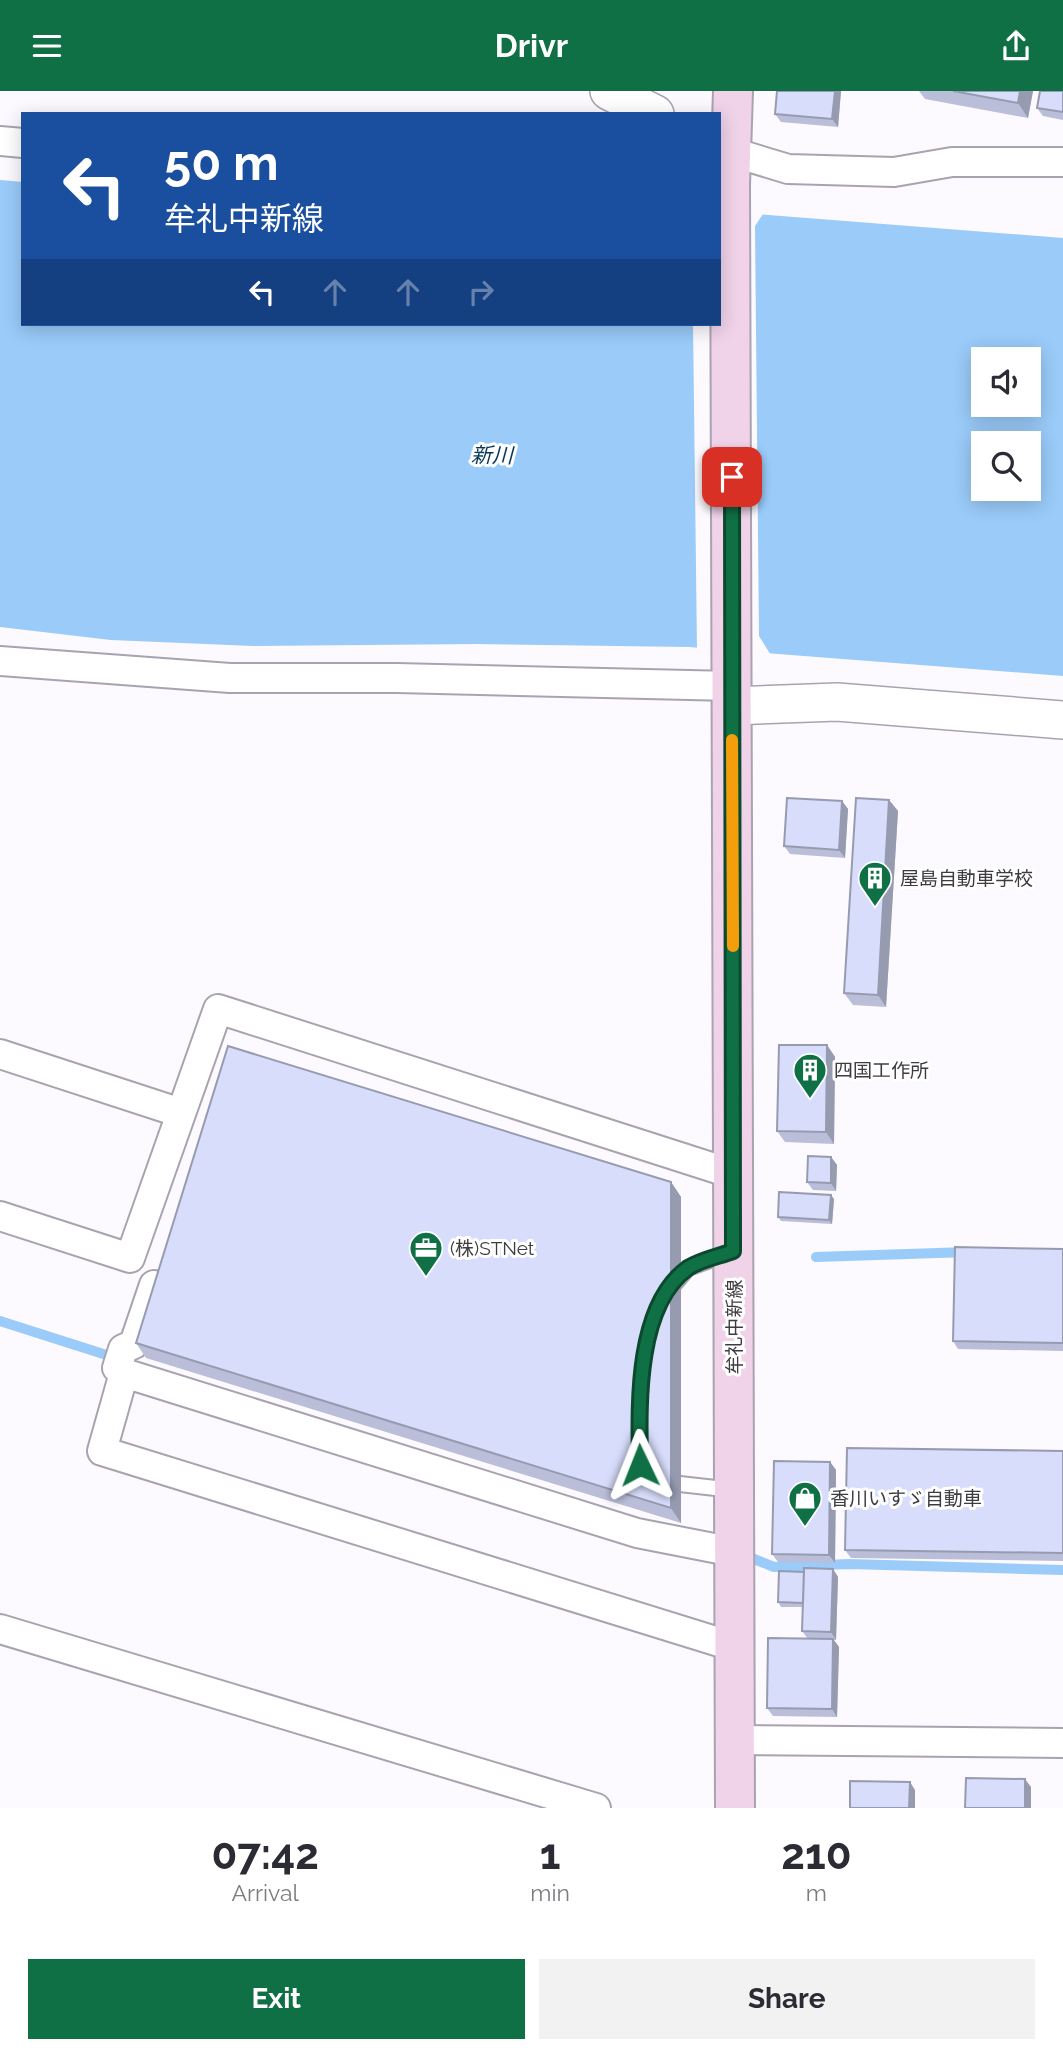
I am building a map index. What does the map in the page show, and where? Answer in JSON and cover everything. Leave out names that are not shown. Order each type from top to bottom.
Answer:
[{"type":"main road","name":"牟礼中新線","points":[[733,91],[727,161],[732,685],[736,1808]]},
{"type":"street","points":[[609,91],[651,112]]},
{"type":"street","points":[[0,141],[21,143]]},
{"type":"street","points":[[727,161],[788,169],[894,172],[952,162],[1063,162]]},
{"type":"street","points":[[0,661],[230,678],[411,678],[732,685],[837,702],[1063,720]]},
{"type":"street","points":[[0,1216],[130,1258],[218,1009],[733,1174]]},
{"type":"street","points":[[0,1054],[181,1112]]},
{"type":"street","points":[[154,1285],[134,1344],[123,1349],[117,1368],[124,1373],[637,1533],[734,1552]]},
{"type":"street","points":[[124,1373],[102,1451],[735,1647]]},
{"type":"street","points":[[0,1629],[596,1808]]},
{"type":"street","points":[[736,1739],[1063,1743]]},
{"type":"lane","points":[[662,1302],[688,1268],[733,1251]]},
{"type":"lane","points":[[650,1471],[671,1483],[734,1490]]},
{"type":"water","name":"新川","points":[[0,180],[21,182],[21,326],[721,326],[721,211],[1063,238],[1063,676],[689,647],[476,644],[253,646],[111,640],[0,627]]},
{"type":"pier","points":[[721,207],[765,211],[755,226],[759,636],[772,657],[697,651],[693,326],[721,326]]},
{"type":"building","points":[[777,91],[835,91],[832,119],[775,114]]},
{"type":"building","points":[[953,91],[1020,91],[1018,103]]},
{"type":"building","points":[[1040,91],[1063,91],[1063,112],[1037,108]]},
{"type":"building","points":[[787,798],[842,801],[839,850],[784,846]]},
{"type":"building","name":"屋島自動車学校","points":[[856,798],[889,800],[878,995],[844,993]]},
{"type":"building","name":"四国工作所","points":[[779,1045],[827,1045],[826,1132],[777,1131]]},
{"type":"building","name":"(株)STNet","points":[[228,1046],[671,1182],[671,1508],[136,1343]]},
{"type":"building","points":[[808,1156],[831,1157],[831,1183],[807,1182]]},
{"type":"building","points":[[779,1192],[831,1195],[829,1220],[778,1217]]},
{"type":"building","points":[[955,1247],[1063,1249],[1063,1343],[953,1341]]},
{"type":"building","points":[[847,1448],[1063,1451],[1063,1553],[845,1550]]},
{"type":"building","points":[[774,1461],[830,1462],[829,1555],[772,1554]]},
{"type":"building","points":[[804,1568],[833,1569],[831,1632],[802,1631]]},
{"type":"building","points":[[779,1571],[804,1572],[803,1603],[778,1602]]},
{"type":"building","points":[[768,1638],[833,1639],[832,1709],[767,1708]]},
{"type":"building","points":[[966,1778],[1025,1779],[1025,1808],[965,1808]]},
{"type":"building","points":[[850,1781],[910,1782],[909,1808],[850,1808]]},
{"type":"waterway","points":[[816,1257],[968,1252]]},
{"type":"waterway","points":[[0,1321],[119,1359]]},
{"type":"waterway","points":[[744,1555],[774,1567],[849,1564],[1063,1570]]},
{"type":"slow traffic","points":[[732,740],[733,946]]},
{"type":"place","name":"屋島自動車学校","points":[[875,908]]},
{"type":"place","name":"四国工作所","points":[[810,1100]]},
{"type":"place","name":"(株)STNet","points":[[426,1278]]},
{"type":"place","name":"香川いすゞ自動車","points":[[805,1528]]},
{"type":"route","points":[[640,1465],[638,1401],[650,1325],[668,1291],[688,1268],[733,1251],[732,477]]}]
